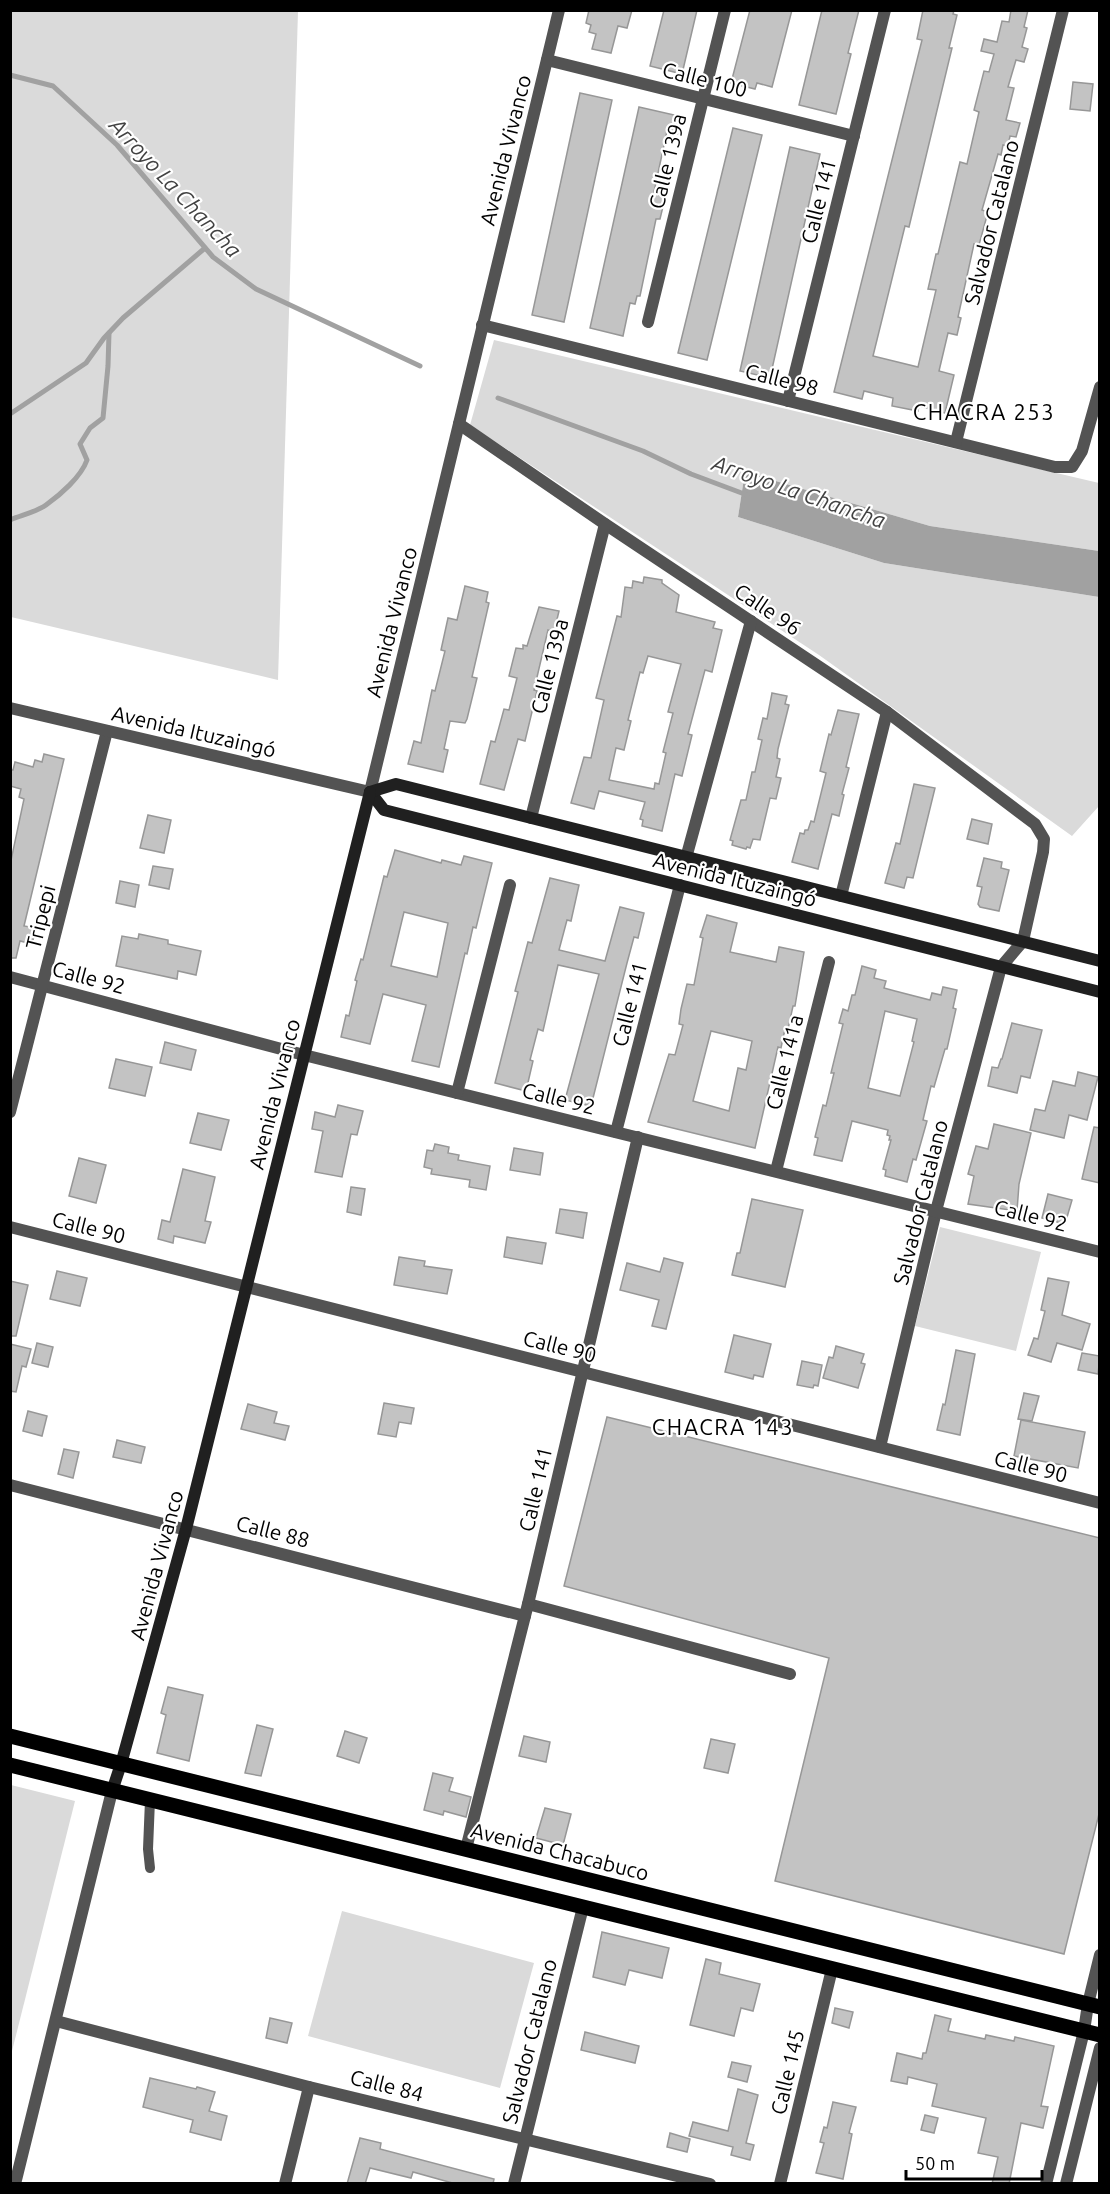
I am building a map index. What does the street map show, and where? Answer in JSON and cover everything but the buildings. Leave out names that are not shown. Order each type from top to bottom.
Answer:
[{"type":"main road","name":"Avenida Ituzaingó","points":[[1100,961],[396,784],[370,792],[384,810],[1100,992]]},
{"type":"main road","name":"Avenida Vivanco","points":[[112,1791],[186,1529],[370,792]]},
{"type":"main road","name":"Avenida Chacabuco","points":[[10,1736],[1094,2006]]},
{"type":"main road","points":[[10,1765],[1100,2035]]},
{"type":"street","name":"Avenida Vivanco","points":[[370,792],[559,10]]},
{"type":"street","name":"Calle 139a","points":[[648,322],[725,10]]},
{"type":"street","name":"Calle 141","points":[[788,401],[885,10]]},
{"type":"street","name":"Salvador Catalano","points":[[956,442],[1063,10]]},
{"type":"street","name":"Calle 100","points":[[547,60],[854,136]]},
{"type":"street","name":"Calle 98","points":[[482,325],[1055,467],[1072,466],[1082,451],[1100,387]]},
{"type":"street","name":"Calle 96","points":[[459,424],[605,525],[887,712],[1035,824],[1044,839],[1043,852],[1023,941]]},
{"type":"street","name":"Calle 139a","points":[[531,818],[605,525]]},
{"type":"street","points":[[686,858],[751,621]]},
{"type":"street","name":"Avenida Ituzaingó","points":[[10,708],[370,792]]},
{"type":"street","points":[[841,896],[887,712]]},
{"type":"street","name":"Tripepi","points":[[10,1113],[107,731]]},
{"type":"street","points":[[457,1092],[510,885]]},
{"type":"street","name":"Calle 141","points":[[616,1132],[680,885]]},
{"type":"street","points":[[1001,967],[1023,941]]},
{"type":"street","name":"Calle 141a","points":[[776,1171],[829,962]]},
{"type":"street","name":"Salvador Catalano","points":[[880,1447],[936,1211],[1001,967]]},
{"type":"street","name":"Calle 92","points":[[10,976],[304,1055],[1100,1252]]},
{"type":"street","name":"Calle 141","points":[[466,1849],[526,1610],[638,1137]]},
{"type":"street","name":"Calle 90","points":[[10,1227],[1100,1503]]},
{"type":"street","name":"Calle 88","points":[[10,1485],[790,1674]]},
{"type":"street","name":"Avenida Vivanco","points":[[15,2184],[112,1791]]},
{"type":"street","name":"Salvador Catalano","points":[[514,2184],[583,1907]]},
{"type":"street","points":[[1046,2184],[1084,2031],[1094,2006],[1100,1955]]},
{"type":"street","name":"Calle 145","points":[[780,2184],[832,1969]]},
{"type":"street","name":"Calle 84","points":[[56,2021],[309,2087],[710,2184]]},
{"type":"street","points":[[1066,2184],[1100,2048]]},
{"type":"street","points":[[285,2184],[309,2087]]},
{"type":"lane","points":[[150,1800],[148,1849],[150,1868]]},
{"type":"shaded area","points":[[11,10],[298,11],[278,680],[11,617]]},
{"type":"shaded area","points":[[494,340],[1099,483],[1099,551],[930,526],[745,472],[738,517],[884,563],[1099,597],[1099,806],[1072,836],[819,655],[470,425]]},
{"type":"shaded area","points":[[940,1227],[1041,1252],[1016,1351],[915,1326]]},
{"type":"shaded area","points":[[10,1785],[75,1801],[11,2055]]},
{"type":"shaded area","points":[[342,1911],[534,1963],[500,2088],[308,2036]]},
{"type":"water","points":[[745,472],[930,526],[1099,551],[1099,597],[884,563],[738,517]]},
{"type":"waterway","name":"Arroyo La Chancha","points":[[10,75],[53,86],[117,145],[213,257],[256,289],[420,366]]},
{"type":"waterway","points":[[10,414],[86,363],[104,338],[123,318],[205,248]]},
{"type":"waterway","points":[[10,520],[46,505],[70,485],[84,466],[87,460],[80,444],[90,428],[103,418],[109,333]]},
{"type":"waterway","name":"Arroyo La Chancha","points":[[498,398],[643,451],[691,474],[747,495]]},
{"type":"district","name":"CHACRA 253","points":[[984,411]]},
{"type":"district","name":"CHACRA 143","points":[[723,1426]]}]
